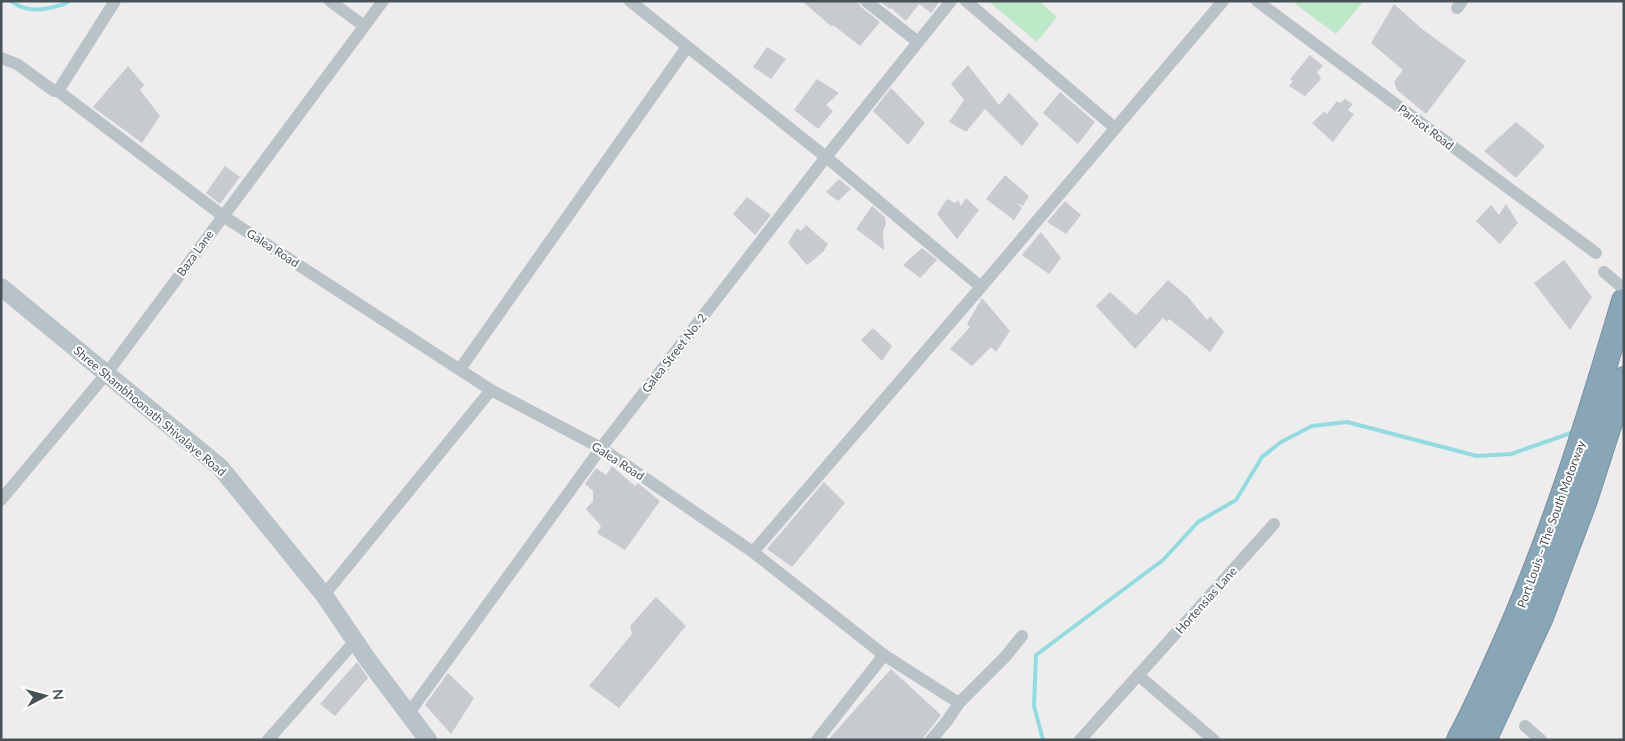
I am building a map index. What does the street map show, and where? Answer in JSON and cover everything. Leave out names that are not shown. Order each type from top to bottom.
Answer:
[{"type":"highway","name":"Port Louis – The South Motorway","points":[[1459,740],[1478,706],[1513,624],[1565,491],[1590,416],[1624,301]]},
{"type":"highway","name":"Port Louis – The South Motorway","points":[[1484,740],[1541,617],[1584,500],[1624,379]]},
{"type":"street","points":[[58,91],[115,1]]},
{"type":"street","points":[[330,1],[364,26]]},
{"type":"street","name":"Baza Lane","points":[[1,500],[107,373],[383,1]]},
{"type":"street","points":[[630,1],[826,157],[981,287]]},
{"type":"street","points":[[866,1],[918,42]]},
{"type":"street","name":"Galea Street No. 2","points":[[409,713],[601,448],[826,157],[951,1]]},
{"type":"street","points":[[966,1],[1115,128]]},
{"type":"street","points":[[753,552],[1223,1]]},
{"type":"street","name":"Parisot Road","points":[[1257,1],[1596,253]]},
{"type":"street","points":[[460,369],[687,47]]},
{"type":"street","name":"Galea Road","points":[[1,58],[17,64],[58,91],[223,216],[491,390],[601,448],[753,552],[884,654],[959,703]]},
{"type":"street","points":[[1604,272],[1624,289]]},
{"type":"street","name":"Shree Shambhoonath Shivalaye Road","points":[[1,287],[220,467],[324,595],[355,641],[428,740]]},
{"type":"street","points":[[324,595],[491,390]]},
{"type":"street","name":"Hortensias Lane","points":[[1080,740],[1274,524]]},
{"type":"street","points":[[931,740],[959,703],[1005,657],[1022,636]]},
{"type":"street","points":[[268,740],[355,641]]},
{"type":"street","points":[[818,740],[884,654]]},
{"type":"street","points":[[1138,675],[1214,740]]},
{"type":"street","points":[[1526,726],[1541,740]]},
{"type":"green space","points":[[988,1],[1039,1],[1057,17],[1037,42]]},
{"type":"green space","points":[[1297,1],[1364,1],[1336,34],[1295,4]]},
{"type":"building","points":[[802,1],[858,1],[861,7],[880,22],[860,46],[833,25],[832,27]]},
{"type":"building","points":[[879,1],[940,1],[931,13],[919,4],[906,21],[891,8]]},
{"type":"building","points":[[1394,4],[1422,29],[1466,61],[1426,114],[1397,90],[1394,82],[1403,70],[1371,43]]},
{"type":"building","points":[[767,47],[786,59],[771,79],[753,67]]},
{"type":"building","points":[[1310,55],[1323,66],[1317,72],[1321,79],[1305,96],[1289,86],[1293,81],[1290,79]]},
{"type":"building","points":[[968,65],[999,105],[1009,93],[1039,124],[1022,146],[985,109],[966,132],[949,122],[964,100],[951,84]]},
{"type":"building","points":[[128,66],[144,85],[140,90],[160,116],[142,143],[93,107]]},
{"type":"building","points":[[817,79],[839,93],[826,105],[833,111],[818,129],[794,110]]},
{"type":"building","points":[[891,88],[925,123],[908,145],[873,111]]},
{"type":"building","points":[[1060,92],[1095,122],[1078,144],[1043,113]]},
{"type":"building","points":[[1345,99],[1353,104],[1348,110],[1354,114],[1333,142],[1312,123],[1324,112],[1327,114],[1337,101],[1340,103]]},
{"type":"building","points":[[1516,122],[1545,146],[1516,178],[1484,151]]},
{"type":"building","points":[[225,166],[240,177],[220,204],[206,193]]},
{"type":"building","points":[[1005,175],[1029,196],[1023,206],[1017,203],[1022,208],[1014,220],[986,199]]},
{"type":"building","points":[[839,179],[851,189],[838,201],[826,192]]},
{"type":"building","points":[[747,197],[771,215],[755,235],[733,214]]},
{"type":"building","points":[[966,198],[979,210],[957,239],[937,214],[947,199],[955,203],[958,200],[961,206]]},
{"type":"building","points":[[1065,201],[1081,215],[1066,234],[1047,222]]},
{"type":"building","points":[[1506,204],[1518,223],[1500,244],[1476,221],[1491,205],[1499,215]]},
{"type":"building","points":[[872,206],[885,217],[886,224],[883,231],[884,250],[856,229]]},
{"type":"building","points":[[806,225],[828,244],[823,252],[807,265],[788,243],[797,228],[801,231]]},
{"type":"building","points":[[1041,232],[1061,258],[1049,274],[1022,255]]},
{"type":"building","points":[[922,248],[937,260],[920,278],[903,265]]},
{"type":"building","points":[[1564,260],[1592,297],[1570,330],[1534,283]]},
{"type":"building","points":[[1168,280],[1188,297],[1207,320],[1210,316],[1224,332],[1210,352],[1169,319],[1167,322],[1163,318],[1135,349],[1096,306],[1110,292],[1136,315]]},
{"type":"building","points":[[982,298],[1010,331],[996,352],[991,347],[972,366],[950,349],[970,327],[967,324]]},
{"type":"building","points":[[873,328],[892,346],[882,361],[861,340]]},
{"type":"building","points":[[612,466],[635,486],[638,483],[660,501],[625,550],[597,533],[601,526],[586,509],[593,501],[593,491],[585,484],[596,468],[606,475]]},
{"type":"building","points":[[824,482],[845,503],[792,567],[767,549]]},
{"type":"building","points":[[656,597],[686,626],[619,708],[589,686],[632,634],[630,626]]},
{"type":"building","points":[[357,662],[368,678],[335,716],[320,704]]},
{"type":"building","points":[[891,669],[941,715],[922,740],[828,740]]},
{"type":"building","points":[[448,673],[474,698],[451,734],[425,705]]},
{"type":"waterway","points":[[11,1],[21,7],[37,9],[54,7],[69,1]]},
{"type":"waterway","points":[[1043,740],[1034,706],[1036,655],[1163,560],[1198,522],[1236,500],[1262,457],[1281,442],[1312,426],[1347,422],[1477,456],[1511,454],[1571,433]]}]
